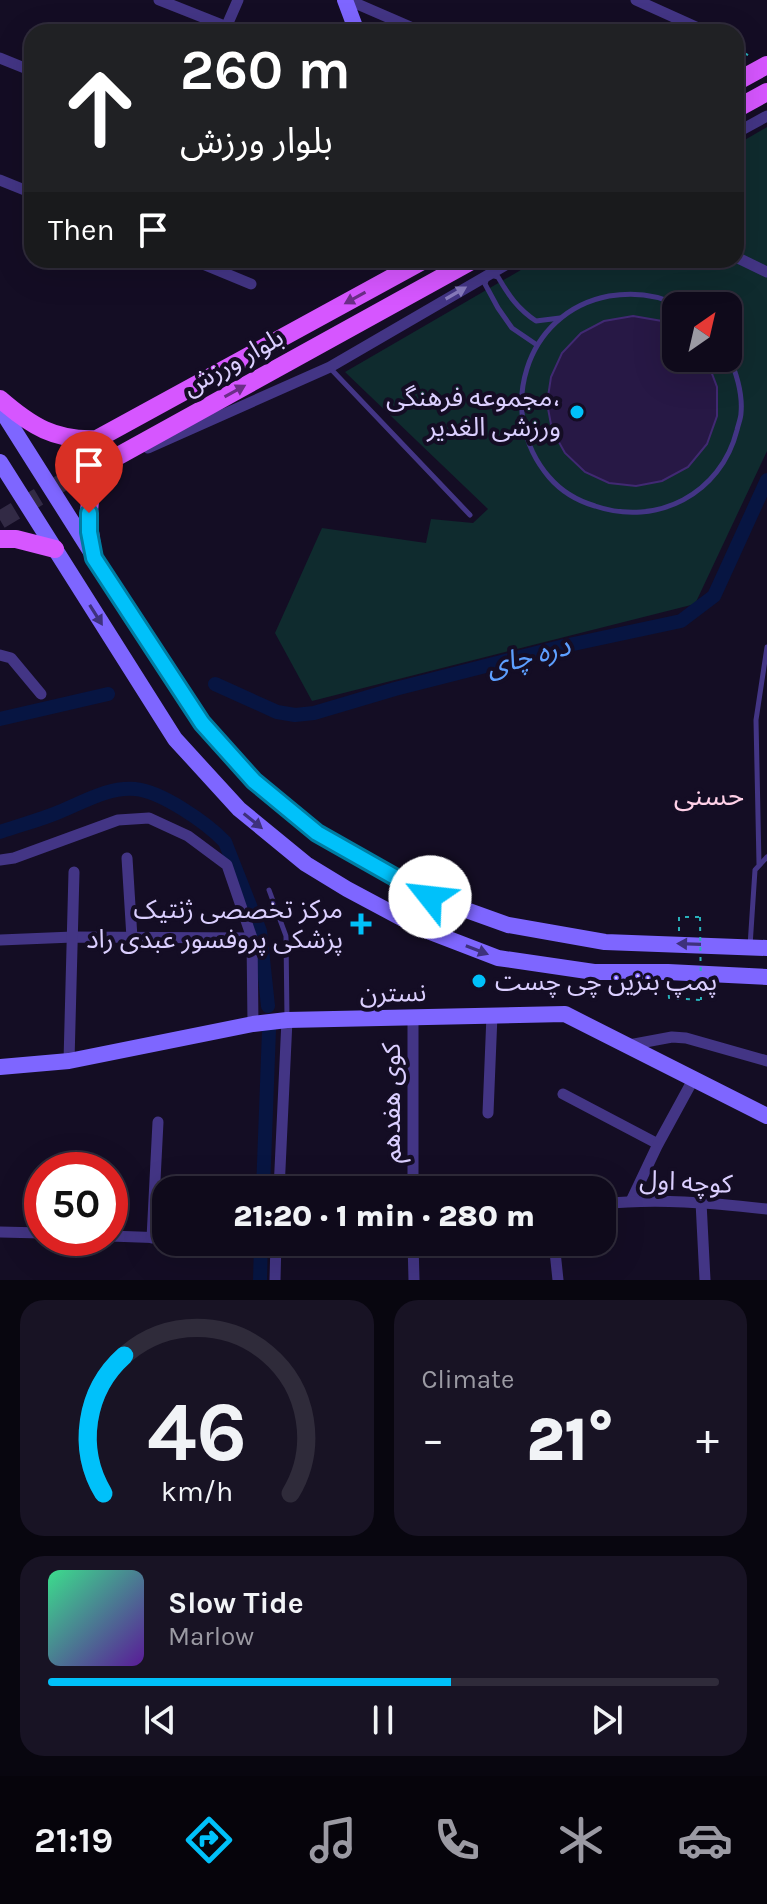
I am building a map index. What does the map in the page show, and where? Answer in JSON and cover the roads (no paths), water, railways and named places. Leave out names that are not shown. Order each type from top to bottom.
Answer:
[{"type":"main road","points":[[346,0],[354,24]]},
{"type":"main road","points":[[744,78],[767,65]]},
{"type":"main road","points":[[744,105],[767,92]]},
{"type":"main road","name":"بلوار ورزش","points":[[97,439],[409,268]]},
{"type":"main road","name":"بلوار ورزش","points":[[94,558],[89,532],[91,494],[98,475],[111,460],[458,268]]},
{"type":"main road","points":[[0,399],[43,430],[79,440],[97,439]]},
{"type":"main road","points":[[0,408],[202,723],[254,781],[317,833],[430,897],[508,925],[605,942],[758,947]]},
{"type":"main road","points":[[97,439],[93,445],[94,456],[104,461],[111,460]]},
{"type":"main road","points":[[34,461],[4,469],[175,739],[239,809],[306,864],[420,928],[498,958],[594,972],[767,977]]},
{"type":"main road","points":[[38,523],[63,507]]},
{"type":"main road","points":[[0,539],[16,539],[55,549]]},
{"type":"main road","name":"نسترن","points":[[0,1067],[69,1061],[287,1020],[565,1014],[767,1116]]},
{"type":"street","points":[[159,0],[214,24]]},
{"type":"street","points":[[228,24],[238,0]]},
{"type":"street","points":[[346,0],[403,24]]},
{"type":"street","points":[[636,0],[689,24]]},
{"type":"street","points":[[0,58],[24,68]]},
{"type":"street","points":[[744,129],[767,116]]},
{"type":"street","points":[[0,180],[24,190]]},
{"type":"street","points":[[744,261],[767,272]]},
{"type":"street","points":[[212,268],[251,284]]},
{"type":"street","points":[[482,268],[488,274]]},
{"type":"street","points":[[136,445],[148,449],[330,367],[499,268]]},
{"type":"street","points":[[0,655],[11,658],[41,694]]},
{"type":"street","points":[[0,860],[29,853],[118,820],[149,818],[188,836],[227,865],[252,938],[253,1024]]},
{"type":"street","points":[[127,858],[132,938]]},
{"type":"street","points":[[69,1061],[74,872]]},
{"type":"street","points":[[0,940],[73,937],[252,938]]},
{"type":"street","points":[[488,1113],[492,1015]]},
{"type":"street","name":"کوی هفدهم","points":[[413,1016],[413,1176]]},
{"type":"street","points":[[280,1176],[287,1020]]},
{"type":"street","points":[[629,1045],[672,1037],[686,1038],[767,1061]]},
{"type":"street","points":[[631,1201],[694,1078]]},
{"type":"street","points":[[563,1094],[658,1144]]},
{"type":"street","points":[[155,1176],[158,1122]]},
{"type":"street","points":[[701,1202],[705,1280]]},
{"type":"street","name":"کوچه اول","points":[[616,1203],[701,1202],[767,1209]]},
{"type":"street","points":[[0,1232],[24,1233]]},
{"type":"street","points":[[128,1237],[152,1238]]},
{"type":"street","points":[[275,1280],[276,1256]]},
{"type":"street","points":[[413,1256],[414,1280]]},
{"type":"street","points":[[555,1256],[558,1280]]},
{"type":"lane","points":[[537,345],[512,328],[505,318],[485,284],[488,274],[498,277],[512,301],[536,321],[561,317]]},
{"type":"lane","points":[[662,298],[629,293],[593,299],[561,317],[537,345],[523,378],[521,414],[530,449],[550,479],[579,501],[613,513],[649,513],[684,501],[712,479],[732,448],[741,413],[736,372]]},
{"type":"lane","points":[[330,367],[470,515]]},
{"type":"lane","points":[[759,864],[756,720],[767,647]]},
{"type":"lane","points":[[758,947],[755,870],[767,857]]},
{"type":"lane","points":[[269,890],[286,936],[287,1020]]},
{"type":"waterway","name":"دره چای","points":[[215,684],[277,712],[295,715],[314,713],[564,646],[681,621],[714,596],[767,480]]},
{"type":"waterway","name":"دره چای","points":[[0,719],[108,694]]},
{"type":"waterway","points":[[0,832],[105,793],[125,789],[158,795],[183,809],[225,842],[260,931],[268,1006]]},
{"type":"waterway","points":[[264,1176],[269,1030]]},
{"type":"waterway","points":[[260,1280],[261,1256]]},
{"type":"tunnel","points":[[0,520],[118,449]]},
{"type":"place","name":"مجموعه فرهنگی، ورزشی الغدیر","points":[[577,412]]},
{"type":"place","name":"مرکز تخصصی ژنتیک پزشکی پروفسور عبدی راد","points":[[361,924]]},
{"type":"place","name":"پمپ بنزین چى چست","points":[[479,981]]},
{"type":"district","name":"حسنی","points":[[709,795]]}]
